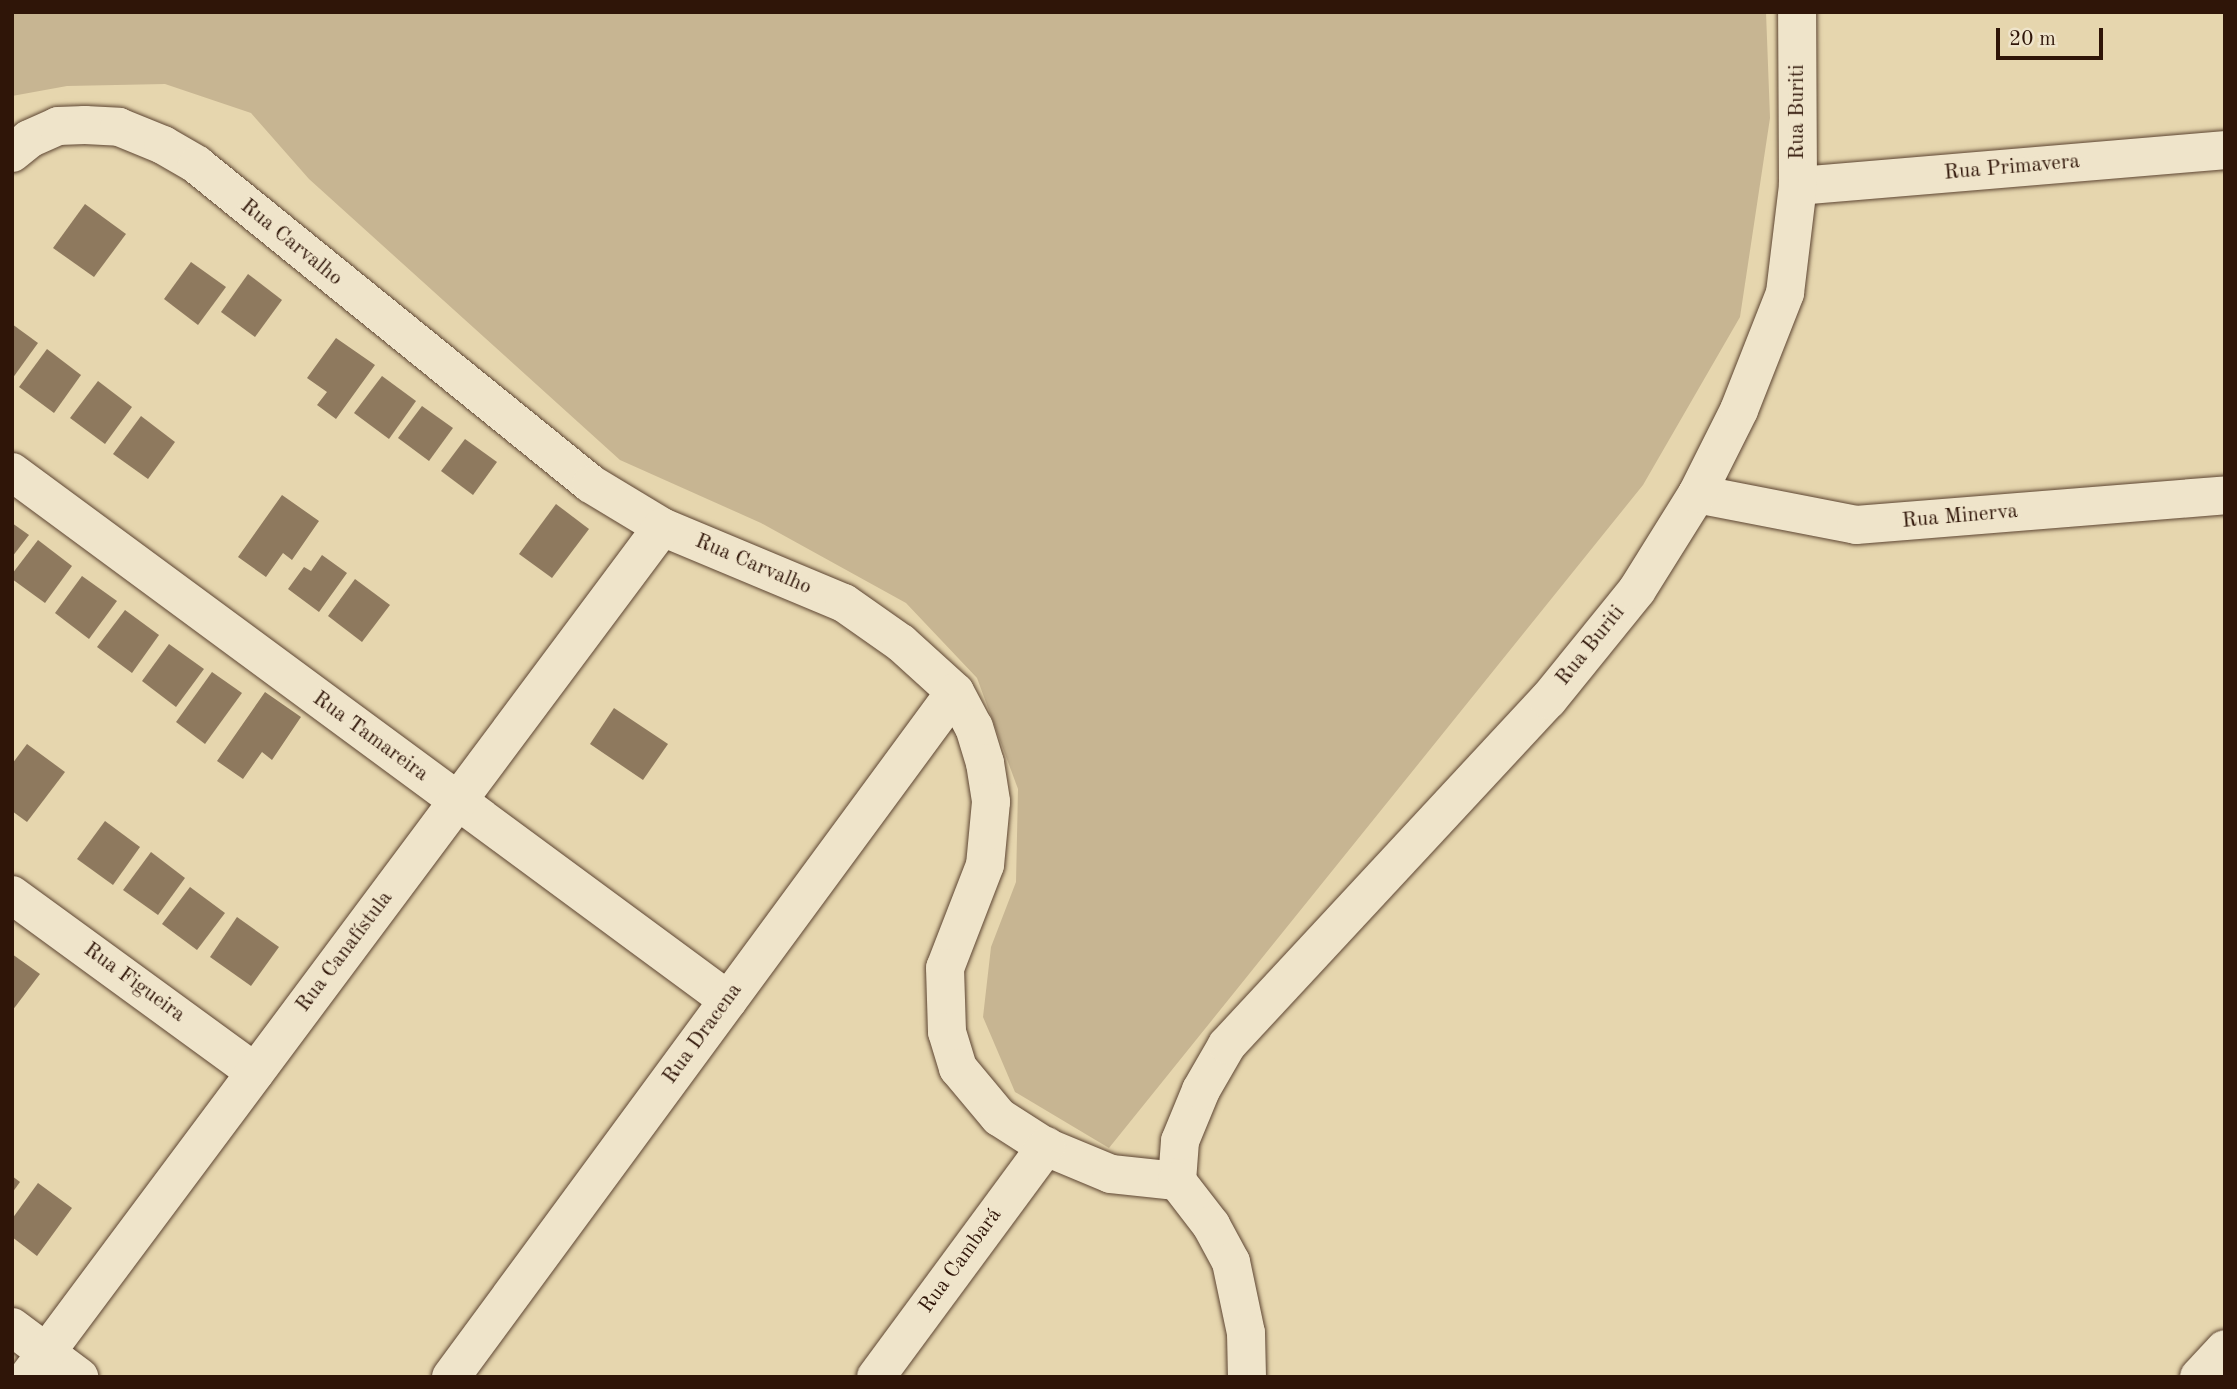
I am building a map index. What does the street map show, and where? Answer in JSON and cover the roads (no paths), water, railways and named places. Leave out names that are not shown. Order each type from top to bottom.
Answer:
[{"type":"street","name":"Rua Buriti","points":[[1177,1181],[1180,1141],[1201,1090],[1227,1045],[1548,700],[1637,590],[1697,494],[1739,410],[1786,293],[1798,186],[1797,12]]},
{"type":"street","name":"Rua Carvalho","points":[[12,153],[29,139],[58,126],[119,127],[163,145],[197,165],[591,484],[662,527],[844,603],[901,643],[955,692],[974,727],[985,763],[991,802],[985,865],[945,968],[947,1031],[958,1068],[999,1117],[1046,1146],[1111,1174],[1177,1181]]},
{"type":"street","name":"Rua Primavera","points":[[1798,186],[2225,150]]},
{"type":"street","name":"Rua Tamareira","points":[[12,472],[727,1000]]},
{"type":"street","name":"Rua Minerva","points":[[1697,494],[1856,526],[2225,495]]},
{"type":"street","name":"Rua Canafístula","points":[[37,1364],[662,527]]},
{"type":"street","name":"Rua Dracena","points":[[451,1377],[955,692]]},
{"type":"street","name":"Rua Figueira","points":[[12,895],[255,1072]]},
{"type":"street","name":"Rua Cambará","points":[[876,1377],[1046,1146]]},
{"type":"street","points":[[1177,1181],[1211,1225],[1231,1262],[1246,1333],[1247,1377]]},
{"type":"street","points":[[12,1327],[37,1364],[79,1377]]},
{"type":"street","points":[[2199,1377],[2225,1349]]}]
